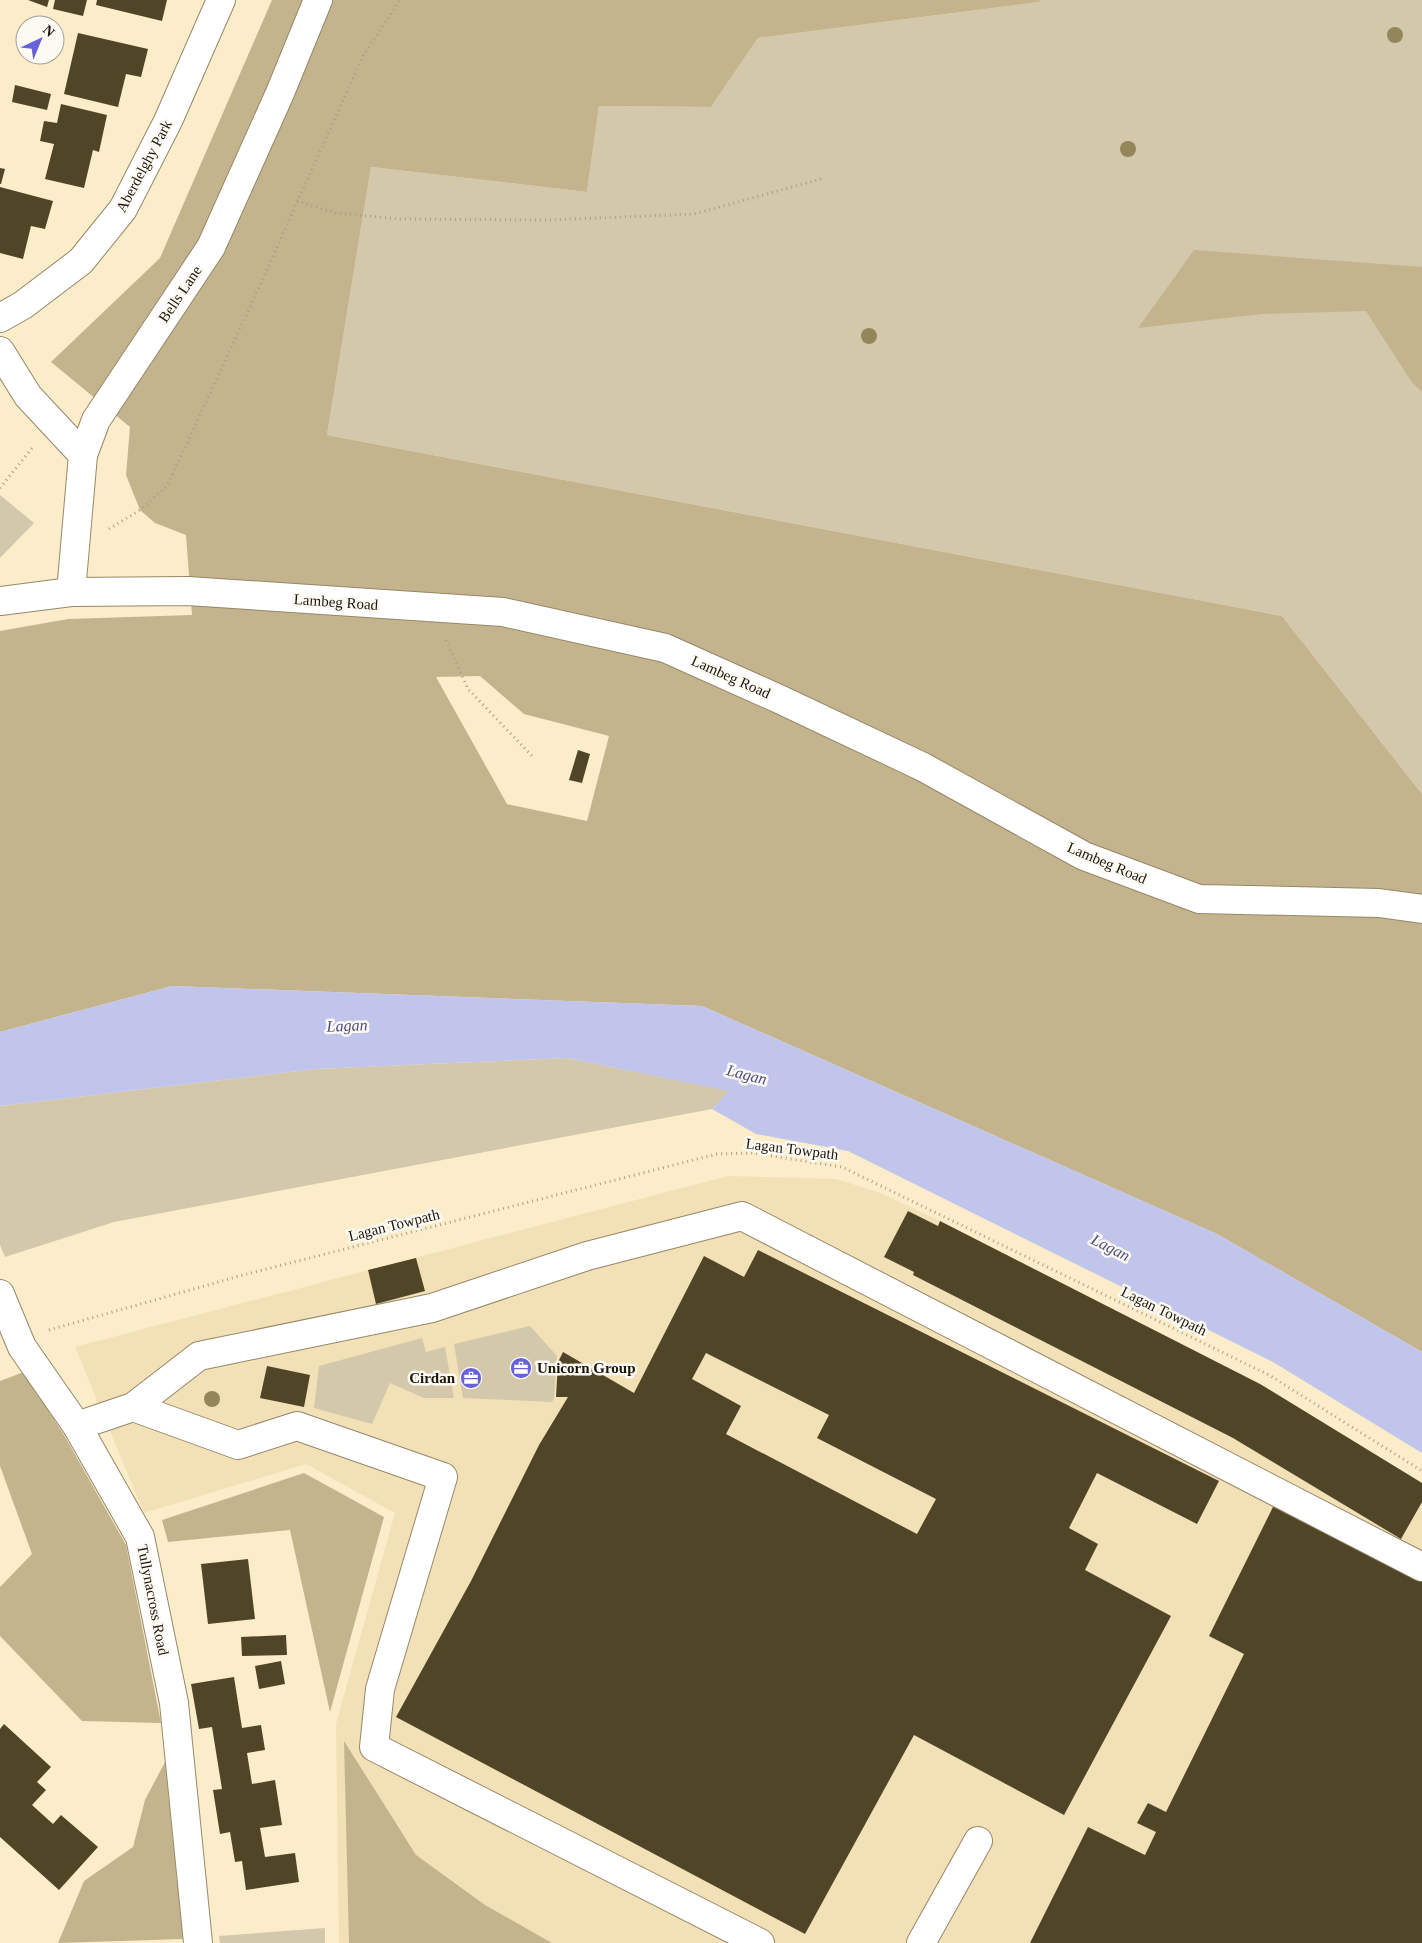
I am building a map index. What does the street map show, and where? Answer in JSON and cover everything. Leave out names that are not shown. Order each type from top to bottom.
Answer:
[{"type":"street","name":"Aberdelghy Park","points":[[0,318],[23,305],[81,261],[123,210],[168,121],[221,0]]},
{"type":"street","name":"Bells Lane","points":[[71,592],[83,455],[96,420],[211,247],[280,93],[318,0]]},
{"type":"street","points":[[0,351],[28,396],[83,455]]},
{"type":"street","name":"Lambeg Road","points":[[0,601],[71,592],[188,591],[503,612],[664,648],[923,766],[1084,856],[1199,898],[1379,903],[1422,909]]},
{"type":"street","points":[[77,1426],[134,1407],[198,1356],[432,1308],[587,1256],[742,1216],[1422,1567]]},
{"type":"street","name":"Tullynacross Road","points":[[0,1294],[20,1342],[77,1426],[140,1538],[174,1703],[198,1943]]},
{"type":"street","points":[[134,1407],[238,1445],[296,1426],[443,1478],[380,1689],[374,1747],[760,1943]]},
{"type":"street","points":[[921,1943],[978,1840]]},
{"type":"path","points":[[74,550],[140,510],[167,486],[363,56],[400,0]]},
{"type":"path","points":[[298,201],[335,212],[400,219],[548,220],[694,214],[821,179]]},
{"type":"path","points":[[0,488],[53,422]]},
{"type":"path","points":[[432,608],[468,689],[533,757]]},
{"type":"path","name":"Lagan Towpath","points":[[20,1342],[52,1328],[243,1275],[717,1154],[753,1153],[842,1166],[1269,1375],[1422,1471]]},
{"type":"shaded area","points":[[272,0],[1040,0],[1039,2],[758,38],[711,107],[599,106],[587,192],[371,167],[327,435],[1282,616],[1422,794],[1422,1352],[1217,1234],[702,1006],[172,986],[0,1032],[0,631],[68,619],[192,615],[186,535],[155,523],[140,510],[126,475],[130,427],[51,362],[160,258]],"holes":[[[480,676],[524,714],[609,736],[587,821],[507,804],[436,677]]]},
{"type":"shaded area","points":[[1040,0],[1422,0],[1422,794],[1282,616],[327,435],[371,167],[587,192],[599,106],[711,107],[758,38],[1039,2]]},
{"type":"shaded area","points":[[1194,250],[1422,267],[1422,392],[1411,381],[1366,311],[1262,314],[1138,328]]},
{"type":"shaded area","points":[[0,495],[34,523],[0,558]]},
{"type":"shaded area","points":[[567,1058],[730,1091],[712,1109],[114,1222],[5,1257],[0,1245],[0,1106],[316,1069]]},
{"type":"shaded area","points":[[728,1176],[836,1179],[881,1193],[940,1221],[1260,1384],[1422,1483],[1422,1943],[339,1943],[336,1724],[395,1513],[306,1464],[144,1513],[75,1347]]},
{"type":"shaded area","points":[[530,1326],[557,1356],[554,1398],[552,1402],[463,1398],[454,1344]]},
{"type":"shaded area","points":[[422,1338],[426,1352],[445,1347],[454,1398],[424,1398],[390,1383],[372,1424],[314,1408],[319,1366]]},
{"type":"shaded area","points":[[24,1372],[64,1435],[126,1545],[161,1723],[82,1721],[0,1636],[0,1587],[32,1554],[0,1466],[0,1381]]},
{"type":"shaded area","points":[[304,1473],[384,1517],[330,1712],[290,1530],[168,1542],[162,1520]]},
{"type":"shaded area","points":[[344,1741],[416,1855],[485,1905],[552,1943],[349,1943]]},
{"type":"shaded area","points":[[165,1762],[183,1939],[58,1943],[84,1881],[133,1847],[145,1800]]},
{"type":"shaded area","points":[[325,1928],[325,1943],[220,1943],[219,1936]]},
{"type":"water","name":"Lagan","points":[[172,986],[702,1006],[1217,1234],[1422,1352],[1422,1453],[1273,1362],[848,1151],[756,1134],[712,1109],[729,1091],[567,1058],[316,1069],[0,1106],[0,1032]]},
{"type":"building","points":[[28,0],[49,0],[47,7]]},
{"type":"building","points":[[55,0],[87,0],[83,16],[53,9]]},
{"type":"building","points":[[97,0],[167,0],[162,21],[96,5]]},
{"type":"building","points":[[78,33],[148,49],[141,77],[126,74],[118,107],[64,94]]},
{"type":"building","points":[[15,85],[51,94],[47,110],[12,102]]},
{"type":"building","points":[[61,104],[107,115],[99,152],[93,150],[84,188],[45,179],[54,144],[40,141],[44,121],[57,123]]},
{"type":"building","points":[[0,168],[5,169],[1,184],[0,184]]},
{"type":"building","points":[[0,187],[53,201],[45,229],[31,226],[23,259],[0,253]]},
{"type":"building","points":[[578,750],[590,754],[582,783],[569,780]]},
{"type":"building","points":[[908,1211],[938,1226],[940,1221],[1260,1384],[1422,1483],[1422,1502],[1401,1539],[1233,1438],[913,1275],[914,1272],[884,1257]]},
{"type":"building","points":[[758,1250],[1219,1481],[1197,1524],[1097,1473],[1069,1528],[1098,1544],[1085,1570],[1171,1616],[1064,1815],[914,1735],[805,1934],[396,1717],[471,1581],[539,1445],[568,1397],[556,1397],[558,1362],[563,1352],[634,1393],[704,1256],[744,1277]],"holes":[[[706,1353],[829,1415],[817,1438],[936,1499],[917,1534],[726,1434],[741,1406],[692,1379]]]},
{"type":"building","points":[[416,1258],[425,1291],[376,1304],[368,1270]]},
{"type":"building","points":[[267,1366],[310,1375],[304,1407],[260,1398]]},
{"type":"building","points":[[1274,1505],[1422,1578],[1422,1943],[1030,1943],[1088,1827],[1145,1855],[1156,1832],[1137,1823],[1148,1803],[1166,1812],[1244,1654],[1209,1636]]},
{"type":"building","points":[[248,1559],[255,1619],[208,1624],[201,1564]]},
{"type":"building","points":[[286,1635],[287,1655],[242,1656],[241,1637]]},
{"type":"building","points":[[281,1661],[285,1684],[259,1689],[255,1666]]},
{"type":"building","points":[[234,1677],[242,1728],[261,1725],[265,1750],[247,1753],[252,1784],[275,1780],[282,1825],[260,1828],[265,1857],[295,1853],[299,1882],[246,1890],[242,1861],[235,1862],[230,1832],[220,1834],[213,1790],[222,1789],[212,1727],[199,1729],[191,1684]]},
{"type":"building","points":[[4,1724],[51,1767],[37,1782],[46,1790],[32,1805],[53,1824],[61,1815],[98,1847],[59,1890],[0,1837],[0,1729]]},
{"type":"place","name":"Unicorn Group","points":[[521,1368]]},
{"type":"place","name":"Cirdan","points":[[471,1378]]}]
